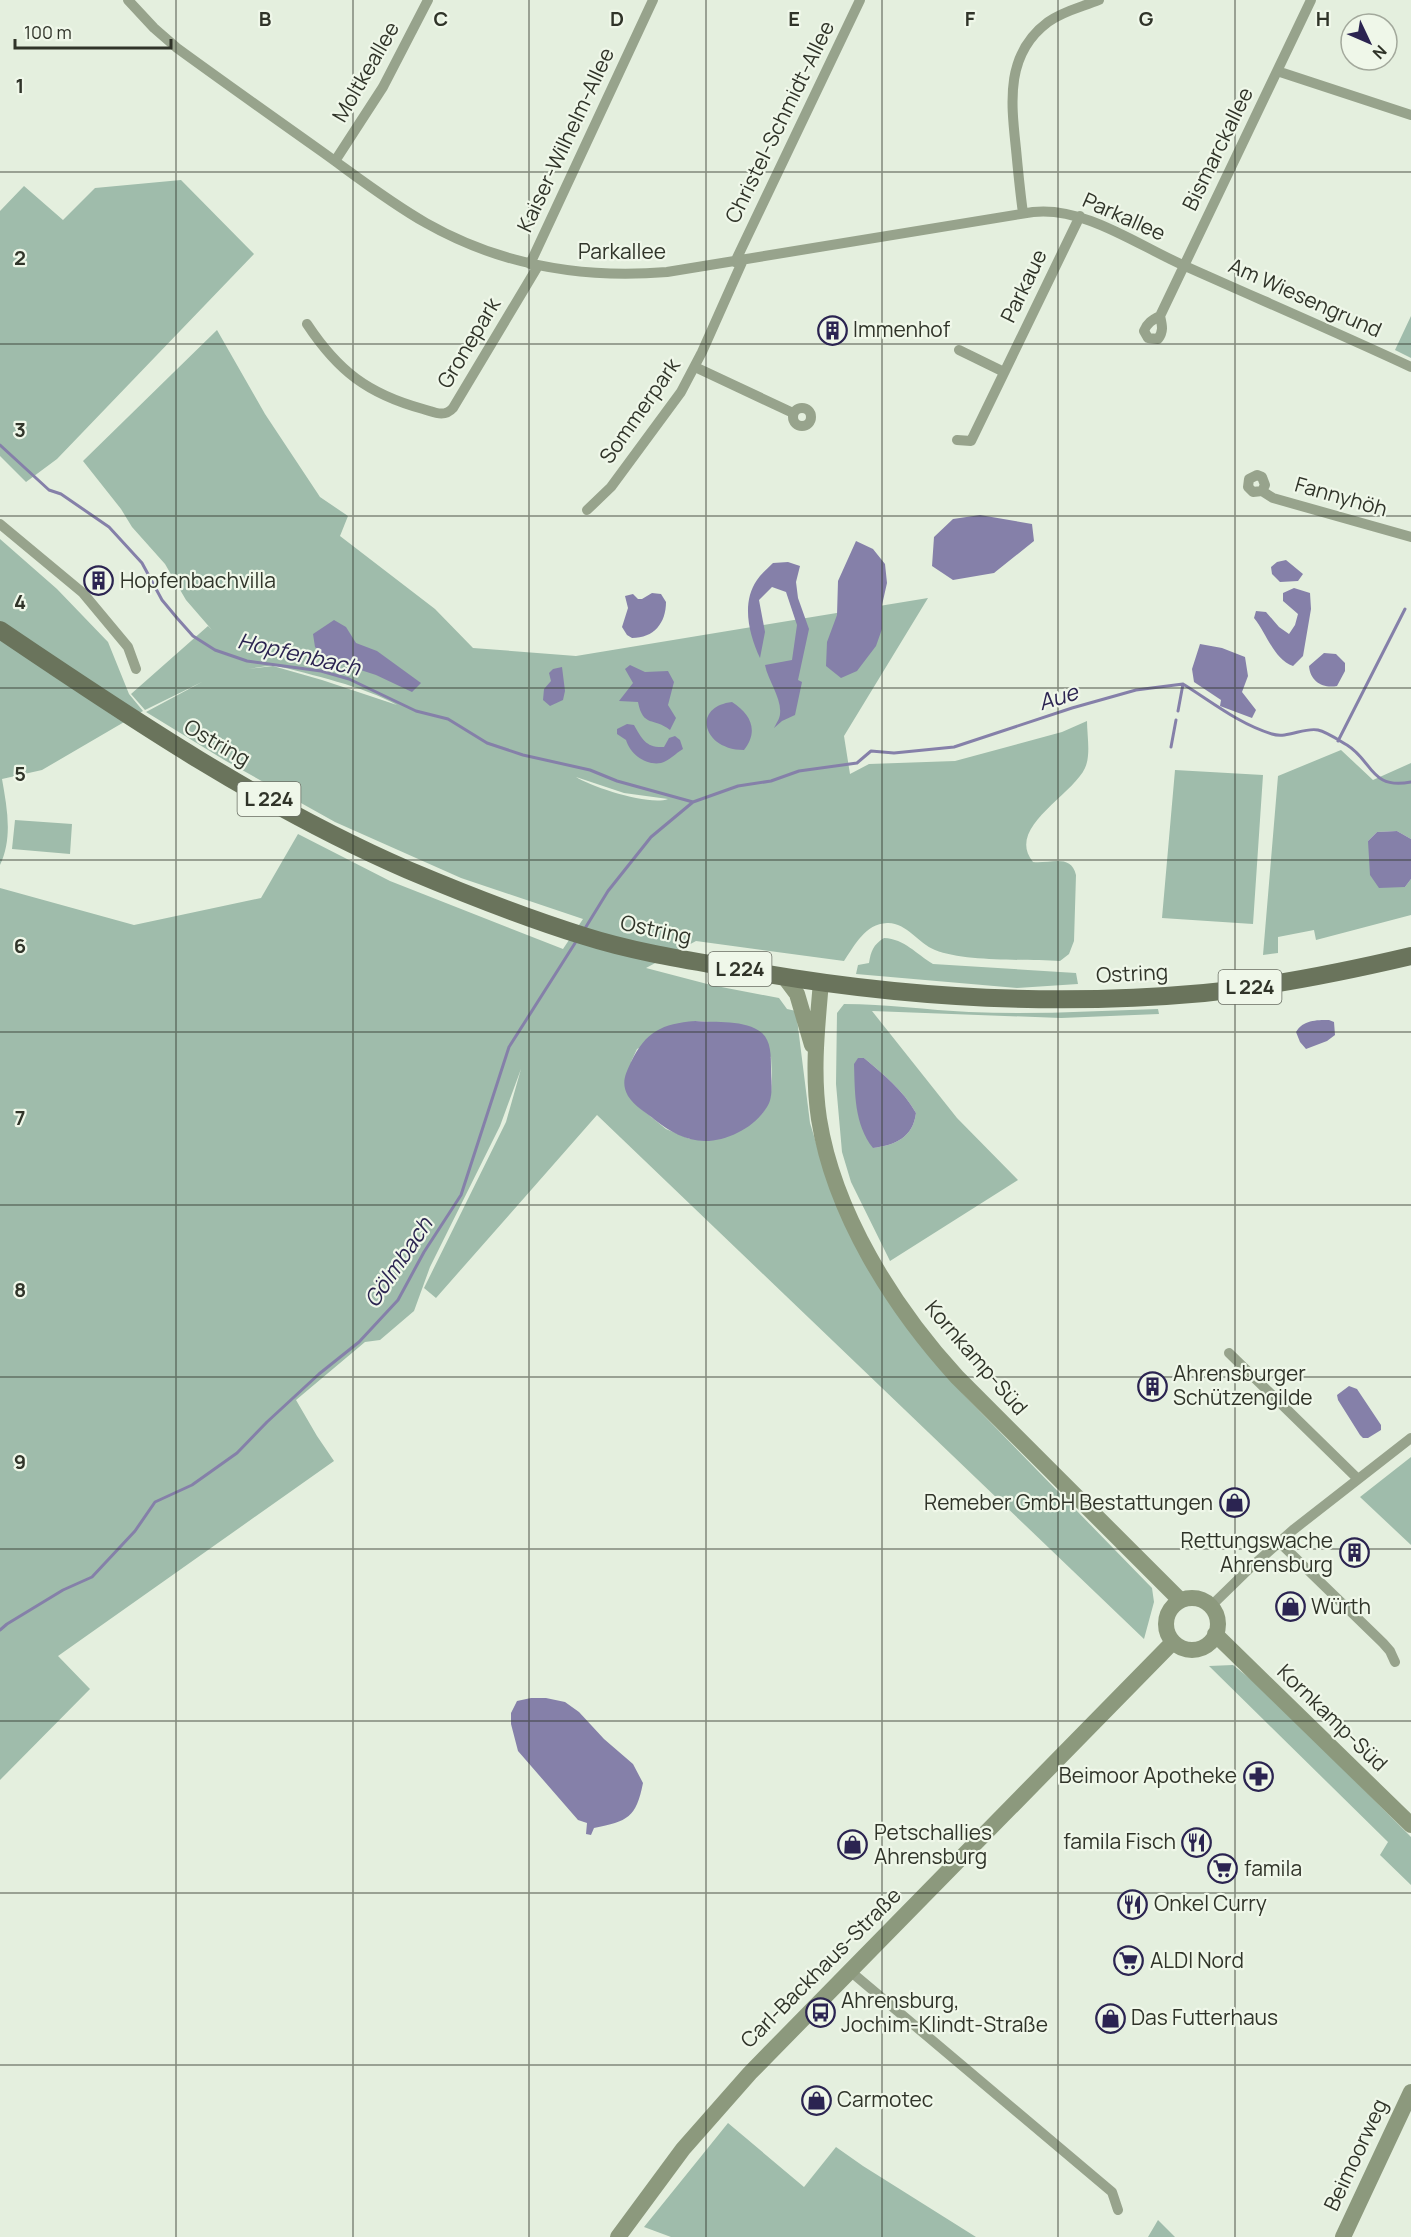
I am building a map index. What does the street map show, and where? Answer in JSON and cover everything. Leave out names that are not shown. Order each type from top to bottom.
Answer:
[{"type":"main road","name":"Ostring","points":[[0,630],[146,728],[286,809],[407,869],[586,937],[645,951],[785,978],[1016,1000],[1121,998],[1248,988],[1305,979],[1411,956]]},
{"type":"street","name":"Parkallee","points":[[128,0],[154,28],[177,48],[408,212],[444,233],[483,250],[534,265],[584,273],[625,275],[667,272],[1051,210],[1080,216],[1184,265]]},
{"type":"street","name":"Moltkeallee","points":[[335,161],[383,87],[428,0]]},
{"type":"street","name":"Kaiser-Wilhelm-Allee","points":[[534,265],[653,0]]},
{"type":"street","name":"Christel-Schmidt-Allee","points":[[739,261],[860,0]]},
{"type":"street","points":[[1023,213],[1011,102],[1018,63],[1027,45],[1043,26],[1060,15],[1099,0]]},
{"type":"street","name":"Bismarckallee","points":[[1160,316],[1311,0]]},
{"type":"street","points":[[1277,70],[1411,115]]},
{"type":"street","name":"Parkaue","points":[[957,440],[971,441],[1080,216]]},
{"type":"street","name":"Sommerpark","points":[[587,510],[611,487],[663,419],[695,367],[739,261]]},
{"type":"street","name":"Gronepark","points":[[307,324],[330,357],[366,387],[401,403],[439,414],[447,413],[453,408],[534,265]]},
{"type":"street","name":"Am Wiesengrund","points":[[1184,265],[1411,366]]},
{"type":"street","points":[[959,350],[1004,372]]},
{"type":"street","points":[[695,367],[793,413]]},
{"type":"street","name":"Fannyhöh","points":[[1262,491],[1273,498],[1411,537]]},
{"type":"street","points":[[0,524],[83,593],[128,647],[136,669]]},
{"type":"street","name":"Kornkamp-Süd","points":[[785,978],[797,994],[815,1058]]},
{"type":"street","points":[[802,1010],[809,994],[821,982]]},
{"type":"street","name":"Kornkamp-Süd","points":[[821,982],[815,1058],[819,1116],[835,1181],[845,1208],[867,1249],[907,1315],[941,1360],[987,1409],[1157,1577],[1175,1604]]},
{"type":"street","points":[[1229,1353],[1358,1479]]},
{"type":"street","points":[[1211,1606],[1279,1542],[1411,1438]]},
{"type":"street","points":[[1279,1542],[1383,1642],[1395,1662]]},
{"type":"street","points":[[1186,1598],[1200,1599],[1211,1606],[1218,1623],[1212,1638],[1195,1649],[1188,1649],[1173,1642],[1166,1629],[1166,1622],[1175,1604],[1186,1598]]},
{"type":"street","name":"Kornkamp-Süd","points":[[1212,1638],[1248,1668],[1411,1825]]},
{"type":"street","name":"Carl-Backhaus-Straße","points":[[618,2237],[670,2165],[716,2110],[1173,1642]]},
{"type":"street","points":[[850,1971],[1112,2193],[1118,2210]]},
{"type":"street","name":"Beimoorweg","points":[[1343,2237],[1411,2092]]},
{"type":"green space","points":[[181,180],[254,254],[57,459],[26,482],[0,456],[0,211],[24,186],[63,220],[95,188]]},
{"type":"green space","points":[[1411,316],[1411,358],[1395,350]]},
{"type":"green space","points":[[217,330],[265,414],[320,497],[348,516],[340,536],[435,609],[473,648],[576,656],[928,598],[844,736],[850,774],[869,764],[955,761],[1062,732],[1087,721],[1088,751],[1085,768],[1078,779],[1044,813],[1027,837],[1027,849],[1033,862],[1065,862],[1070,864],[1076,875],[1074,941],[1069,954],[1060,961],[962,957],[948,954],[929,947],[906,929],[887,923],[879,924],[867,931],[844,961],[696,941],[646,968],[711,985],[779,998],[787,1009],[796,1011],[810,1123],[828,1182],[963,1394],[1152,1588],[1154,1602],[1144,1639],[597,1115],[436,1298],[424,1288],[506,1122],[521,1069],[500,1126],[430,1267],[414,1311],[380,1340],[365,1342],[296,1400],[334,1461],[58,1656],[90,1689],[0,1780],[0,888],[134,925],[261,898],[298,834],[390,881],[563,949],[583,919],[461,878],[335,822],[226,761],[146,712],[202,682],[145,710],[131,694],[208,626],[212,630],[186,600],[165,564],[132,527],[121,509],[83,461]],"holes":[[[274,665],[353,687],[397,705],[273,666],[248,669]],[[576,777],[624,793],[668,799],[635,798]],[[695,1021],[709,1022],[771,1057],[772,1088],[768,1103],[760,1116],[690,1139],[666,1129],[639,1107],[631,1062],[637,1049]]]},
{"type":"green space","points":[[0,539],[57,589],[108,642],[129,694],[143,711],[42,770],[2,779],[8,833],[0,865]]},
{"type":"green space","points":[[1341,750],[1373,780],[1411,763],[1411,839],[1397,831],[1377,832],[1368,841],[1405,887],[1411,879],[1411,915],[1316,940],[1314,930],[1278,937],[1278,953],[1263,955],[1278,776]]},
{"type":"green space","points":[[1175,770],[1263,775],[1253,924],[1162,918]]},
{"type":"green space","points":[[15,820],[72,824],[70,854],[12,849]]},
{"type":"green space","points":[[884,938],[904,944],[933,964],[1076,973],[1078,984],[1017,988],[856,974],[858,965],[869,963],[873,949]]},
{"type":"green space","points":[[844,1004],[993,1013],[1158,1009],[1159,1014],[1061,1018],[872,1011],[957,1118],[1018,1180],[890,1261],[851,1182],[842,1152],[836,1084],[837,1013]],"holes":[[[864,1058],[899,1090],[916,1113],[907,1134],[889,1145],[873,1148]]]},
{"type":"green space","points":[[1411,1457],[1411,1545],[1360,1497]]},
{"type":"green space","points":[[1233,1665],[1268,1693],[1411,1837],[1411,1885],[1380,1855],[1388,1842],[1209,1666]]},
{"type":"green space","points":[[728,2123],[804,2187],[836,2147],[976,2237],[671,2237],[644,2227]]},
{"type":"green space","points":[[1158,2220],[1175,2237],[1148,2237]]},
{"type":"shaded area","points":[[980,515],[1032,524],[1034,541],[994,573],[953,580],[932,566],[934,537],[953,519]]},
{"type":"shaded area","points":[[856,541],[873,549],[885,564],[887,583],[882,605],[882,629],[876,646],[857,671],[841,678],[826,666],[827,642],[837,615],[838,581]]},
{"type":"shaded area","points":[[1286,560],[1303,574],[1298,581],[1280,582],[1272,574],[1271,567],[1277,562]]},
{"type":"shaded area","points":[[788,562],[800,566],[796,582],[798,598],[809,629],[798,680],[802,682],[795,715],[774,728],[780,708],[765,665],[792,660],[797,625],[786,592],[772,587],[759,600],[765,632],[760,658],[750,629],[748,608],[752,589],[760,576],[773,563]]},
{"type":"shaded area","points":[[1294,588],[1310,593],[1311,609],[1303,656],[1293,666],[1286,663],[1275,652],[1254,618],[1256,611],[1266,612],[1279,627],[1289,634],[1298,614],[1283,601],[1283,593]]},
{"type":"shaded area","points":[[652,593],[661,594],[666,602],[661,623],[647,635],[632,638],[622,627],[628,608],[625,596],[633,594],[638,599],[642,599]]},
{"type":"shaded area","points":[[334,620],[346,627],[356,643],[377,651],[421,683],[412,692],[376,675],[327,659],[315,647],[313,634]]},
{"type":"shaded area","points":[[1200,644],[1222,648],[1245,657],[1248,676],[1242,692],[1256,710],[1252,718],[1220,706],[1221,700],[1194,682],[1192,669]]},
{"type":"shaded area","points":[[1324,653],[1336,654],[1345,663],[1345,671],[1337,686],[1318,683],[1310,671],[1309,666]]},
{"type":"shaded area","points":[[630,665],[645,672],[668,671],[674,682],[668,705],[676,718],[670,730],[646,719],[638,702],[619,701],[633,683],[625,669]]},
{"type":"shaded area","points":[[562,667],[565,691],[563,700],[550,706],[543,700],[544,689],[551,681],[549,673],[553,669]]},
{"type":"shaded area","points":[[732,702],[744,712],[751,723],[751,736],[744,750],[730,748],[719,743],[711,736],[707,728],[707,719],[711,712],[719,705]]},
{"type":"shaded area","points":[[627,724],[634,725],[642,738],[653,746],[664,747],[669,738],[675,736],[680,740],[683,749],[661,763],[644,761],[631,750],[626,740],[617,734],[617,729]]},
{"type":"shaded area","points":[[1397,831],[1411,839],[1411,879],[1405,887],[1379,888],[1370,875],[1368,841],[1377,832]]},
{"type":"shaded area","points":[[1329,1020],[1334,1022],[1335,1035],[1327,1041],[1306,1049],[1296,1032],[1299,1028],[1310,1022]]},
{"type":"shaded area","points":[[695,1021],[730,1022],[747,1026],[765,1036],[770,1049],[771,1098],[767,1107],[755,1121],[732,1136],[705,1141],[685,1137],[660,1124],[634,1103],[625,1087],[624,1083],[631,1062],[649,1036],[673,1024]]},
{"type":"shaded area","points":[[858,1058],[864,1058],[893,1083],[916,1113],[907,1134],[889,1145],[873,1148],[862,1129],[855,1086],[854,1064]]},
{"type":"shaded area","points":[[1349,1386],[1357,1389],[1381,1425],[1381,1430],[1368,1438],[1360,1435],[1338,1400],[1337,1395]]},
{"type":"shaded area","points":[[531,1698],[565,1702],[579,1712],[604,1739],[633,1764],[643,1783],[637,1804],[629,1816],[615,1823],[594,1828],[591,1835],[586,1834],[587,1823],[578,1820],[518,1751],[511,1724],[511,1713],[517,1701]]},
{"type":"waterway","name":"Hopfenbach","points":[[0,445],[49,490],[61,494],[109,527],[142,563],[162,600],[177,618],[193,636],[215,650],[247,661],[321,671],[349,679],[416,711],[448,719],[487,743],[523,755],[590,770],[617,781],[693,802]]},
{"type":"waterway","points":[[1338,741],[1405,609]]},
{"type":"waterway","points":[[1178,711],[1183,684]]},
{"type":"waterway","name":"Aue","points":[[584,930],[608,891],[651,837],[693,802],[738,786],[771,781],[799,771],[857,763],[871,751],[894,753],[954,747],[1072,708],[1136,690],[1183,684],[1226,712],[1260,730],[1278,735],[1307,730],[1322,731],[1356,752],[1380,778],[1387,782],[1411,782]]},
{"type":"waterway","points":[[1171,747],[1176,720]]},
{"type":"waterway","name":"Gölmbach","points":[[0,1630],[63,1590],[92,1577],[135,1531],[155,1502],[192,1485],[237,1453],[319,1374],[359,1342],[398,1300],[424,1252],[461,1195],[509,1047],[577,940]]},
{"type":"place","name":"Immenhof","points":[[832,330]]},
{"type":"place","name":"Hopfenbachvilla","points":[[99,581]]},
{"type":"place","name":"Ahrensburger Schützengilde","points":[[1152,1386]]},
{"type":"place","name":"Remeber GmbH Bestattungen","points":[[1234,1503]]},
{"type":"place","name":"Rettungswache Ahrensburg","points":[[1354,1553]]},
{"type":"place","name":"Würth","points":[[1290,1607]]},
{"type":"place","name":"Beimoor Apotheke","points":[[1258,1776]]},
{"type":"place","name":"famila Fisch","points":[[1197,1842]]},
{"type":"place","name":"Petschallies Ahrensburg","points":[[853,1845]]},
{"type":"place","name":"famila","points":[[1223,1869]]},
{"type":"place","name":"Onkel Curry","points":[[1133,1904]]},
{"type":"place","name":"ALDI Nord","points":[[1129,1961]]},
{"type":"place","name":"Ahrensburg, Jochim-Klindt-Straße","points":[[820,2013]]},
{"type":"place","name":"Das Futterhaus","points":[[1110,2018]]},
{"type":"place","name":"Carmotec","points":[[816,2100]]}]
